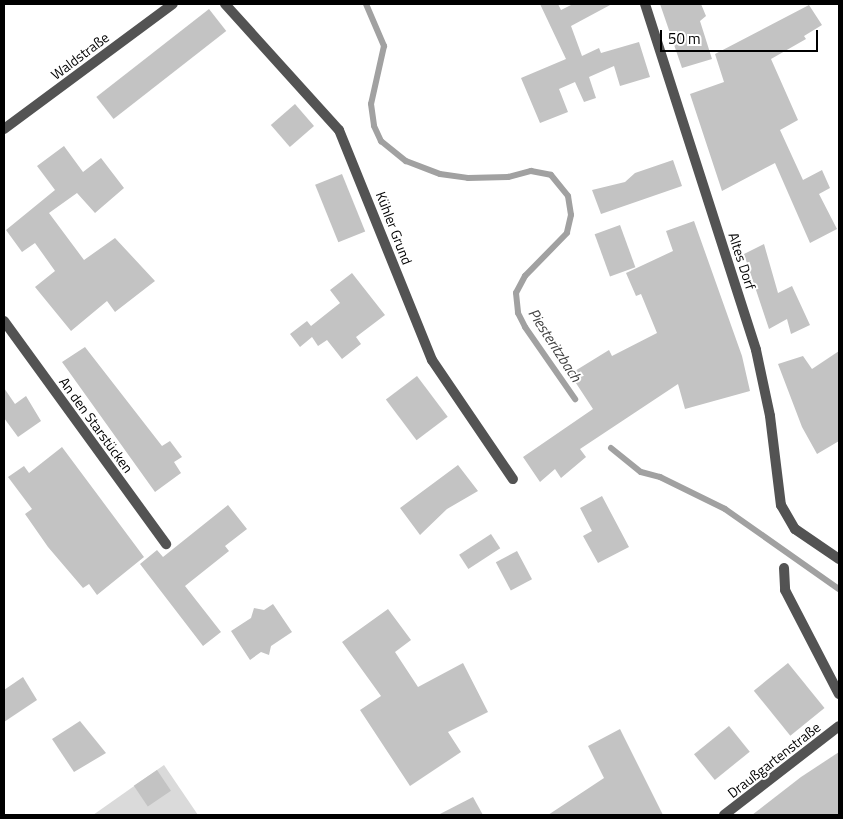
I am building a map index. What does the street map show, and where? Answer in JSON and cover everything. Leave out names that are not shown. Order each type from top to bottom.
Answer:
[{"type":"street","name":"Kühler Grund","points":[[225,4],[339,130],[432,360],[514,479]]},
{"type":"street","name":"Altes Dorf","points":[[645,4],[756,350],[770,416],[781,505],[795,529],[839,559]]},
{"type":"street","name":"Waldstraße","points":[[4,130],[168,5]]},
{"type":"street","name":"An den Starstücken","points":[[4,321],[166,544]]},
{"type":"street","points":[[784,568],[785,590],[839,694]]},
{"type":"street","name":"Draußgartenstraße","points":[[724,815],[839,726]]},
{"type":"shaded area","points":[[164,765],[198,815],[93,815]]},
{"type":"building","points":[[540,4],[558,4],[561,10],[573,4],[612,4],[571,26],[582,56],[599,48],[601,53],[639,42],[650,77],[620,86],[614,66],[589,77],[596,98],[584,102],[575,82],[559,89],[568,112],[540,123],[521,78],[566,59]]},
{"type":"building","points":[[660,4],[701,4],[706,16],[700,21],[712,59],[682,68]]},
{"type":"building","points":[[809,5],[822,25],[804,36],[806,39],[771,59],[798,120],[780,130],[803,180],[822,170],[830,188],[819,194],[837,229],[810,243],[775,163],[722,191],[690,94],[724,82],[715,54]]},
{"type":"building","points":[[209,9],[226,31],[114,119],[96,97]]},
{"type":"building","points":[[295,104],[314,126],[290,147],[271,125]]},
{"type":"building","points":[[64,146],[83,172],[101,158],[124,188],[95,213],[77,193],[49,213],[84,260],[115,238],[155,281],[115,312],[107,301],[71,331],[35,287],[55,271],[35,243],[22,252],[6,230],[55,190],[37,166]]},
{"type":"building","points":[[673,160],[682,186],[601,214],[592,190],[625,182],[635,173]]},
{"type":"building","points":[[342,174],[365,231],[338,242],[315,185]]},
{"type":"building","points":[[694,221],[742,356],[750,391],[685,409],[678,384],[580,449],[586,457],[561,478],[555,469],[540,482],[523,457],[593,409],[570,374],[609,350],[612,356],[657,333],[641,294],[636,296],[626,273],[673,251],[666,231]]},
{"type":"building","points":[[620,225],[635,267],[610,277],[595,234]]},
{"type":"building","points":[[764,244],[778,293],[792,286],[810,325],[791,334],[787,319],[769,329],[744,254]]},
{"type":"building","points":[[352,273],[385,315],[356,337],[361,344],[342,359],[327,340],[318,346],[312,337],[300,347],[290,334],[307,321],[311,326],[340,303],[330,290]]},
{"type":"building","points":[[85,347],[162,446],[170,441],[182,457],[174,462],[181,473],[155,492],[62,362]]},
{"type":"building","points":[[839,351],[839,441],[817,454],[802,427],[778,364],[803,356],[812,369]]},
{"type":"building","points":[[417,376],[448,417],[417,440],[386,399]]},
{"type":"building","points":[[4,388],[15,404],[26,396],[41,421],[18,437],[4,418]]},
{"type":"building","points":[[62,447],[144,557],[97,595],[89,584],[83,588],[48,547],[25,514],[32,509],[8,477],[24,466],[29,473]]},
{"type":"building","points":[[458,465],[478,491],[447,509],[420,535],[400,508]]},
{"type":"building","points":[[602,496],[629,547],[598,563],[583,536],[592,531],[580,508]]},
{"type":"building","points":[[228,505],[247,529],[225,546],[229,551],[185,586],[221,632],[203,646],[140,564],[157,550],[163,557]]},
{"type":"building","points":[[491,534],[500,548],[468,569],[459,555]]},
{"type":"building","points":[[517,551],[532,579],[511,591],[496,562]]},
{"type":"building","points":[[273,604],[292,632],[271,646],[269,655],[261,652],[250,660],[231,631],[251,618],[254,608],[264,610]]},
{"type":"building","points":[[388,609],[411,640],[395,652],[418,687],[463,663],[488,712],[448,732],[461,752],[410,786],[360,710],[381,696],[342,642]]},
{"type":"building","points":[[788,663],[825,708],[790,736],[754,691]]},
{"type":"building","points":[[23,677],[37,700],[4,722],[4,690]]},
{"type":"building","points":[[80,721],[106,753],[74,772],[52,739]]},
{"type":"building","points":[[729,726],[750,752],[715,780],[694,754]]},
{"type":"building","points":[[620,729],[663,815],[548,815],[604,778],[588,746]]},
{"type":"building","points":[[839,752],[839,815],[752,815],[801,777]]},
{"type":"building","points":[[157,770],[171,791],[148,806],[134,786]]},
{"type":"building","points":[[473,797],[483,815],[438,815]]},
{"type":"waterway","name":"Piesteritzbach","points":[[366,4],[384,46],[371,104],[374,126],[381,141],[406,161],[440,174],[468,178],[508,177],[531,171],[551,175],[568,196],[571,215],[567,233],[525,276],[516,293],[518,313],[525,327],[575,399]]},
{"type":"waterway","name":"Piesteritzbach","points":[[611,448],[641,472],[660,477],[725,509],[839,589]]}]
